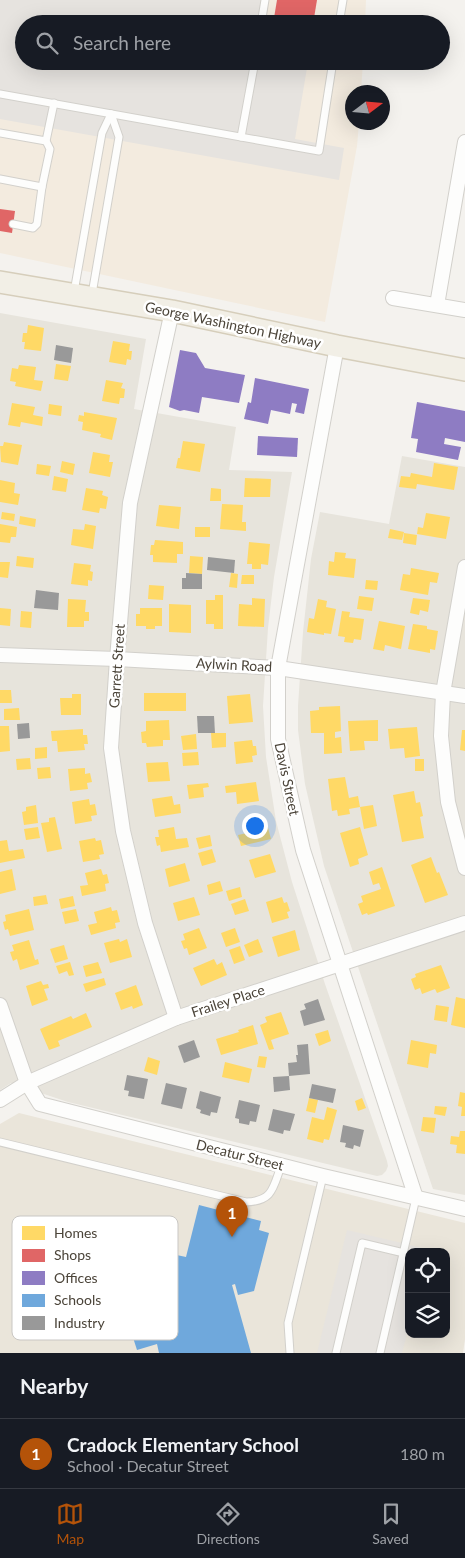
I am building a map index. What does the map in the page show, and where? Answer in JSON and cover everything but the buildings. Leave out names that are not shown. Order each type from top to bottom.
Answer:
[{"type":"main road","name":"George Washington Highway","points":[[0,282],[172,311],[337,346],[465,370]]},
{"type":"street","points":[[437,305],[465,142]]},
{"type":"street","points":[[393,298],[465,310]]},
{"type":"street","name":"Garrett Street","points":[[172,311],[130,504],[111,748],[123,831],[145,922],[176,1018]]},
{"type":"street","name":"Davis Street","points":[[337,346],[278,668],[278,739],[303,850],[416,1198]]},
{"type":"street","points":[[465,567],[443,693],[441,736],[448,802],[465,868]]},
{"type":"street","name":"Aylwin Road","points":[[0,654],[278,668],[465,696]]},
{"type":"street","name":"Frailey Place","points":[[0,1100],[27,1083],[176,1018],[465,923]]},
{"type":"street","name":"Decatur Street","points":[[0,1005],[27,1083],[40,1104],[281,1166],[465,1209]]},
{"type":"lane","points":[[262,15],[265,0]]},
{"type":"lane","points":[[340,15],[343,0]]},
{"type":"lane","points":[[241,137],[252,70]]},
{"type":"lane","points":[[0,94],[318,151],[332,70]]},
{"type":"lane","points":[[13,224],[33,228],[37,224],[42,186],[50,149],[46,141],[54,103]]},
{"type":"lane","points":[[83,296],[120,137],[111,114]]},
{"type":"lane","points":[[83,296],[102,133],[111,114]]},
{"type":"lane","points":[[0,133],[46,141]]},
{"type":"lane","points":[[0,179],[42,186]]},
{"type":"lane","points":[[0,1142],[246,1202],[258,1202],[267,1197],[273,1189],[281,1166]]},
{"type":"lane","points":[[290,1353],[288,1323],[323,1176]]},
{"type":"lane","points":[[380,1353],[416,1198]]},
{"type":"lane","points":[[336,1353],[362,1243],[404,1253]]},
{"type":"shaded area","points":[[0,0],[366,0],[365,15],[15,15],[15,70],[362,70],[361,85],[345,85],[345,130],[358,130],[325,322],[0,253]]},
{"type":"shaded area","points":[[0,0],[262,0],[260,15],[15,15],[15,70],[307,70],[295,139],[344,148],[339,180],[0,119]]},
{"type":"shaded area","points":[[0,313],[146,339],[134,409],[236,427],[229,470],[292,472],[274,577],[268,628],[263,706],[266,757],[276,821],[292,882],[325,984],[387,1161],[388,1166],[382,1175],[377,1176],[68,1102],[11,1083],[0,1090]]},
{"type":"shaded area","points":[[402,456],[465,467],[465,1195],[433,1189],[324,866],[305,784],[298,730],[303,632],[311,559],[320,512],[389,524]]},
{"type":"shaded area","points":[[19,1113],[465,1223],[465,1339],[463,1353],[0,1353],[0,1124]]},
{"type":"shaded area","points":[[347,1230],[423,1248],[405,1248],[406,1338],[402,1353],[317,1353]]},
{"type":"place","name":"Cradock Elementary School","points":[[232,1237]]}]
